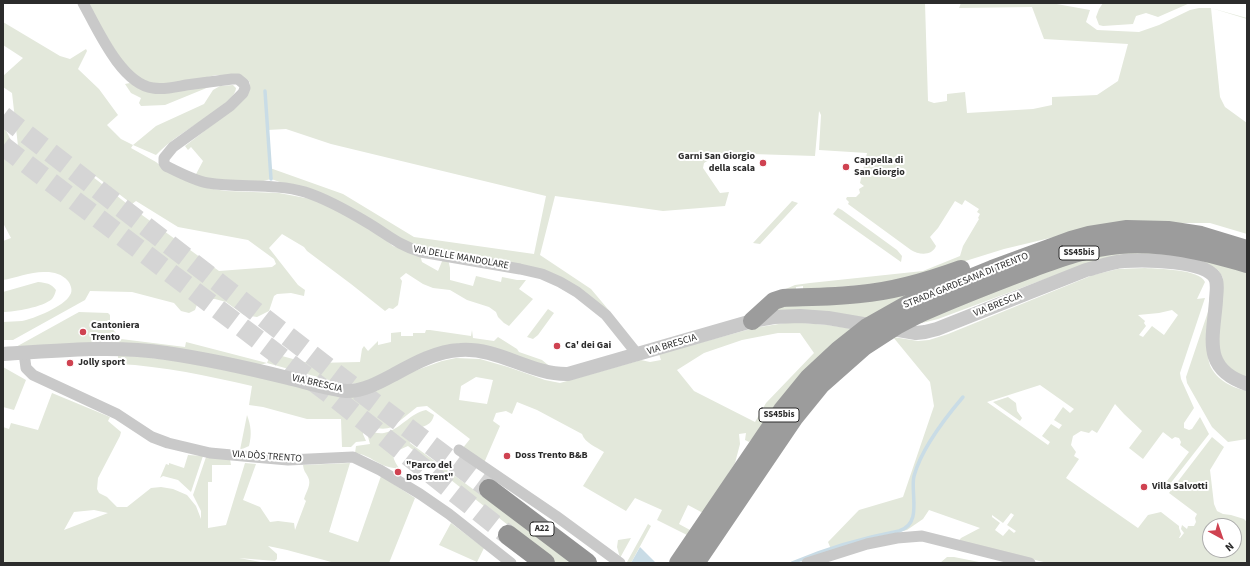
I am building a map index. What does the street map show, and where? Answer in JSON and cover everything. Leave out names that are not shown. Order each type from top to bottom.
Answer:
[{"type":"highway","name":"STRADA GARDESANA DI TRENTO","points":[[678,563],[782,410],[809,377],[838,350],[867,327],[916,307],[992,269],[1071,240],[1090,235],[1127,229],[1168,230],[1201,235],[1247,250]]},
{"type":"highway","points":[[752,321],[774,301],[783,298],[860,294],[911,285],[939,277],[1022,248],[1071,240]]},
{"type":"highway","name":"STRADA GARDESANA DI TRENTO","points":[[696,563],[795,417],[821,385],[864,347],[898,325],[916,307],[970,292],[1090,249],[1120,245],[1163,245],[1205,252],[1247,264]]},
{"type":"highway","name":"A22","points":[[489,489],[587,563]]},
{"type":"highway","name":"A22","points":[[508,535],[545,563]]},
{"type":"street","name":"VIA DELLE MANDOLARE","points":[[83,3],[123,70],[132,79],[142,85],[152,88],[164,88],[232,79],[238,79],[244,84],[245,88],[243,93],[230,106],[173,147],[164,158],[164,163],[166,166],[206,183],[284,188],[305,192],[342,208],[408,248],[421,252],[520,268],[542,274],[566,286],[594,305],[608,318],[638,354]]},
{"type":"street","name":"VIA BRESCIA","points":[[3,354],[125,349],[166,353],[236,365],[346,391],[367,387],[428,357],[460,350],[476,350],[547,372],[568,374],[752,321],[774,317],[800,316],[828,318],[908,332],[925,332],[944,326],[1086,270],[1106,264],[1124,261],[1152,261],[1198,266],[1207,270],[1214,276],[1217,287],[1213,340],[1216,361],[1222,371],[1227,375],[1247,384]]},
{"type":"street","name":"VIA DÒS TRENTO","points":[[24,353],[26,368],[33,375],[116,414],[152,437],[168,443],[210,453],[288,460],[353,457],[366,462],[420,494],[455,519],[511,563]]},
{"type":"street","points":[[459,450],[561,520],[620,563]]},
{"type":"street","points":[[807,563],[867,544],[897,538],[922,536],[1030,563]]},
{"type":"shaded area","points":[[86,3],[925,3],[928,101],[934,103],[947,101],[947,94],[965,92],[967,113],[1033,109],[1052,105],[1052,97],[1097,95],[1118,81],[1128,44],[1044,39],[1032,7],[959,8],[961,3],[1051,3],[1090,10],[1086,22],[1097,30],[1139,32],[1159,25],[1190,10],[1211,8],[1220,97],[1225,107],[1247,123],[1247,234],[1210,223],[1140,223],[1096,227],[1004,249],[898,282],[803,290],[803,286],[796,287],[796,290],[781,291],[795,285],[923,271],[960,256],[963,246],[979,219],[980,214],[977,212],[979,209],[965,200],[962,205],[955,201],[938,228],[930,237],[936,246],[932,252],[921,254],[911,250],[848,204],[849,202],[846,199],[847,197],[856,197],[860,193],[859,189],[864,186],[860,183],[867,153],[819,150],[821,115],[819,111],[815,156],[721,153],[704,163],[703,168],[720,193],[729,192],[725,206],[663,211],[555,196],[540,255],[591,289],[612,314],[564,281],[422,249],[283,183],[271,179],[259,182],[239,183],[195,176],[203,161],[191,147],[188,150],[185,146],[238,105],[249,92],[250,83],[248,80],[230,75],[216,75],[195,80],[151,85],[128,71]],"holes":[[[286,129],[331,144],[546,196],[534,254],[414,237],[343,194],[270,168],[267,130]]]},
{"type":"shaded area","points":[[1103,3],[1190,3],[1158,17],[1146,13],[1136,16],[1133,24],[1103,26],[1099,25],[1096,17]]},
{"type":"shaded area","points":[[1211,8],[1247,18],[1247,19]]},
{"type":"shaded area","points":[[3,22],[60,56],[70,59],[86,49],[87,51],[78,69],[99,89],[118,115],[107,125],[121,139],[133,145],[131,148],[156,162],[167,171],[207,188],[226,191],[279,193],[311,199],[341,212],[383,238],[393,246],[420,255],[422,262],[438,271],[443,259],[448,259],[450,280],[473,286],[476,276],[501,282],[502,277],[526,280],[519,289],[533,299],[509,326],[504,323],[498,317],[496,312],[489,307],[467,300],[450,290],[433,288],[423,284],[406,273],[400,278],[402,281],[398,305],[393,309],[389,308],[385,311],[307,251],[304,247],[282,234],[269,248],[298,285],[305,290],[304,296],[291,293],[277,294],[274,296],[269,311],[257,317],[244,315],[226,302],[215,299],[199,299],[195,310],[189,313],[181,311],[174,303],[132,292],[90,291],[85,300],[13,340],[3,340],[3,322],[22,321],[56,308],[67,299],[71,293],[71,290],[70,284],[66,279],[61,275],[52,272],[41,272],[3,280],[3,241],[11,238],[3,223],[3,125],[11,140],[10,163],[15,158],[18,146],[12,93],[3,87],[3,76],[23,58],[3,45]],"holes":[[[89,171],[132,204],[136,201],[178,227],[248,240],[274,259],[276,264],[272,267],[219,271],[131,207],[88,173]]]},
{"type":"shaded area","points":[[130,83],[139,88],[209,87],[165,105],[141,106],[139,103],[141,98],[131,93],[125,84]]},
{"type":"shaded area","points":[[233,85],[236,88],[234,94],[221,107],[174,140],[156,155],[133,145],[156,126],[204,104],[213,90],[220,86]]},
{"type":"shaded area","points":[[792,201],[798,203],[760,244],[753,243]]},
{"type":"shaded area","points":[[838,208],[897,250],[902,256],[901,262],[833,214]]},
{"type":"shaded area","points":[[1136,251],[1169,253],[1247,269],[1247,379],[1230,370],[1224,362],[1220,352],[1219,327],[1223,278],[1218,270],[1205,263],[1080,266],[938,319],[918,324],[939,313],[1058,267],[1098,256]]},
{"type":"shaded area","points":[[1118,269],[1168,269],[1195,274],[1202,278],[1205,282],[1197,299],[1205,298],[1180,373],[1181,379],[1194,408],[1184,423],[1184,428],[1189,430],[1192,429],[1200,417],[1209,434],[1170,484],[1167,481],[1189,452],[1180,445],[1181,442],[1179,438],[1175,437],[1172,439],[1163,432],[1143,459],[1129,448],[1142,431],[1115,404],[1097,433],[1092,430],[1089,433],[1081,431],[1073,436],[1071,445],[1076,452],[1074,456],[1079,459],[1066,478],[1138,528],[1148,515],[1161,512],[1179,526],[1181,534],[1180,538],[1184,533],[1181,529],[1182,525],[1187,529],[1188,526],[1194,526],[1197,514],[1169,493],[1212,437],[1224,447],[1210,470],[1214,504],[1217,511],[1241,518],[1202,518],[1202,558],[1242,558],[1242,518],[1247,522],[1247,563],[1048,563],[958,542],[961,538],[980,528],[929,510],[923,519],[907,530],[831,549],[828,542],[859,510],[903,497],[934,406],[930,382],[893,337],[918,341],[929,340],[948,334],[1093,275]],"holes":[[[1172,310],[1178,315],[1164,335],[1152,326],[1143,337],[1139,335],[1146,326],[1144,323],[1145,321],[1138,315]],[[1040,385],[1074,409],[1070,413],[1063,407],[1054,420],[1062,425],[1059,429],[1051,424],[1042,436],[1050,442],[1048,445],[987,402]],[[1011,513],[1014,515],[1007,525],[1016,531],[1014,533],[1009,529],[1003,536],[995,530],[1000,523],[992,517],[992,515],[1003,523]]]},
{"type":"shaded area","points":[[38,282],[48,284],[56,290],[52,299],[36,307],[3,312],[3,292]]},
{"type":"shaded area","points":[[922,287],[866,320],[776,310],[782,304]]},
{"type":"shaded area","points":[[1212,300],[1208,340],[1209,362],[1215,373],[1229,385],[1247,391],[1247,439],[1228,442],[1212,427],[1187,383],[1186,377]]},
{"type":"shaded area","points":[[548,309],[554,313],[538,335],[533,339],[527,337]]},
{"type":"shaded area","points":[[79,312],[108,313],[110,315],[110,326],[121,339],[185,347],[186,342],[267,363],[260,365],[14,348]]},
{"type":"shaded area","points":[[791,322],[853,329],[749,442],[745,440],[746,433],[739,434],[740,444],[735,463],[703,513],[688,505],[679,524],[690,530],[687,535],[657,520],[662,510],[635,498],[626,511],[583,486],[604,452],[588,442],[582,434],[537,410],[517,402],[512,414],[506,411],[496,413],[493,421],[500,426],[484,463],[462,449],[470,439],[427,406],[417,407],[392,427],[385,429],[365,429],[363,434],[366,441],[356,442],[351,447],[342,447],[341,419],[307,419],[263,407],[249,405],[252,386],[169,369],[118,364],[118,354],[178,361],[360,396],[371,394],[406,374],[442,361],[456,358],[480,359],[545,380],[560,383],[641,360],[650,362],[661,360],[659,354],[754,328]],"holes":[[[778,333],[800,333],[814,353],[766,403],[755,422],[694,391],[677,370],[704,353],[742,340]],[[476,377],[493,380],[487,404],[459,400],[461,386]]]},
{"type":"shaded area","points":[[426,330],[430,330],[471,336],[472,330],[473,338],[494,341],[498,337],[517,349],[519,352],[542,360],[553,369],[477,345],[364,383],[346,384],[336,382],[267,363],[271,353],[304,362],[360,362],[362,349],[364,346],[368,351],[378,341],[378,345],[391,342],[391,333],[401,332],[401,336],[413,336],[413,333],[425,333]]},
{"type":"shaded area","points":[[3,367],[26,380],[14,410],[3,407]]},
{"type":"shaded area","points":[[52,393],[110,417],[108,421],[121,432],[98,478],[97,489],[99,493],[107,497],[117,507],[127,507],[151,488],[161,487],[173,489],[187,495],[196,506],[201,519],[201,511],[193,495],[206,457],[230,459],[231,465],[212,465],[212,482],[208,482],[208,528],[226,525],[245,463],[256,464],[243,500],[260,507],[270,522],[278,521],[294,523],[295,530],[306,501],[304,499],[309,485],[309,480],[303,465],[350,463],[329,532],[358,542],[381,476],[415,498],[389,563],[335,563],[268,546],[277,554],[277,559],[275,561],[239,558],[266,563],[3,563],[3,427],[9,429],[11,423],[38,430]],"holes":[[[94,510],[108,513],[64,530],[74,512]]]},
{"type":"shaded area","points":[[1008,397],[1016,403],[1017,411],[1022,418],[1020,421],[993,402]]},
{"type":"shaded area","points":[[426,410],[434,415],[432,420],[430,423],[412,432],[409,436],[410,443],[574,563],[556,563],[408,446],[394,453],[394,459],[399,468],[386,466],[366,456],[355,453],[356,446],[370,444],[368,432],[382,433],[390,431],[415,414]]},
{"type":"shaded area","points":[[247,415],[251,430],[251,438],[249,446],[240,450]]},
{"type":"shaded area","points":[[188,455],[203,456],[191,492],[178,480],[163,476],[160,478],[166,464],[169,465],[169,463],[184,468]]},
{"type":"shaded area","points":[[451,523],[484,548],[477,562],[439,545]]},
{"type":"shaded area","points":[[648,524],[651,526],[631,563],[627,562]]},
{"type":"shaded area","points":[[631,538],[620,558],[617,547],[618,540]]},
{"type":"shaded area","points":[[947,557],[954,557],[984,563],[940,563]]},
{"type":"water","points":[[640,547],[656,563],[631,563]]},
{"type":"waterway","points":[[265,91],[271,179]]},
{"type":"waterway","points":[[792,563],[845,544],[899,531],[906,527],[911,522],[913,515],[913,483],[917,466],[935,434],[963,397]]},
{"type":"tunnel","points":[[3,116],[343,379],[489,489]]},
{"type":"tunnel","points":[[3,146],[335,398],[508,535]]},
{"type":"place","name":"Garni San Giorgio della scala","points":[[763,163]]},
{"type":"place","name":"Cappella di San Giorgio","points":[[846,167]]},
{"type":"place","name":"Cantoniera Trento","points":[[83,332]]},
{"type":"place","name":"Ca' dei Gai","points":[[557,346]]},
{"type":"place","name":"Jolly sport","points":[[70,363]]},
{"type":"place","name":"Doss Trento B&B","points":[[507,456]]},
{"type":"place","name":"\"Parco del Dos Trent\"","points":[[398,472]]},
{"type":"place","name":"Villa Salvotti","points":[[1144,487]]}]
